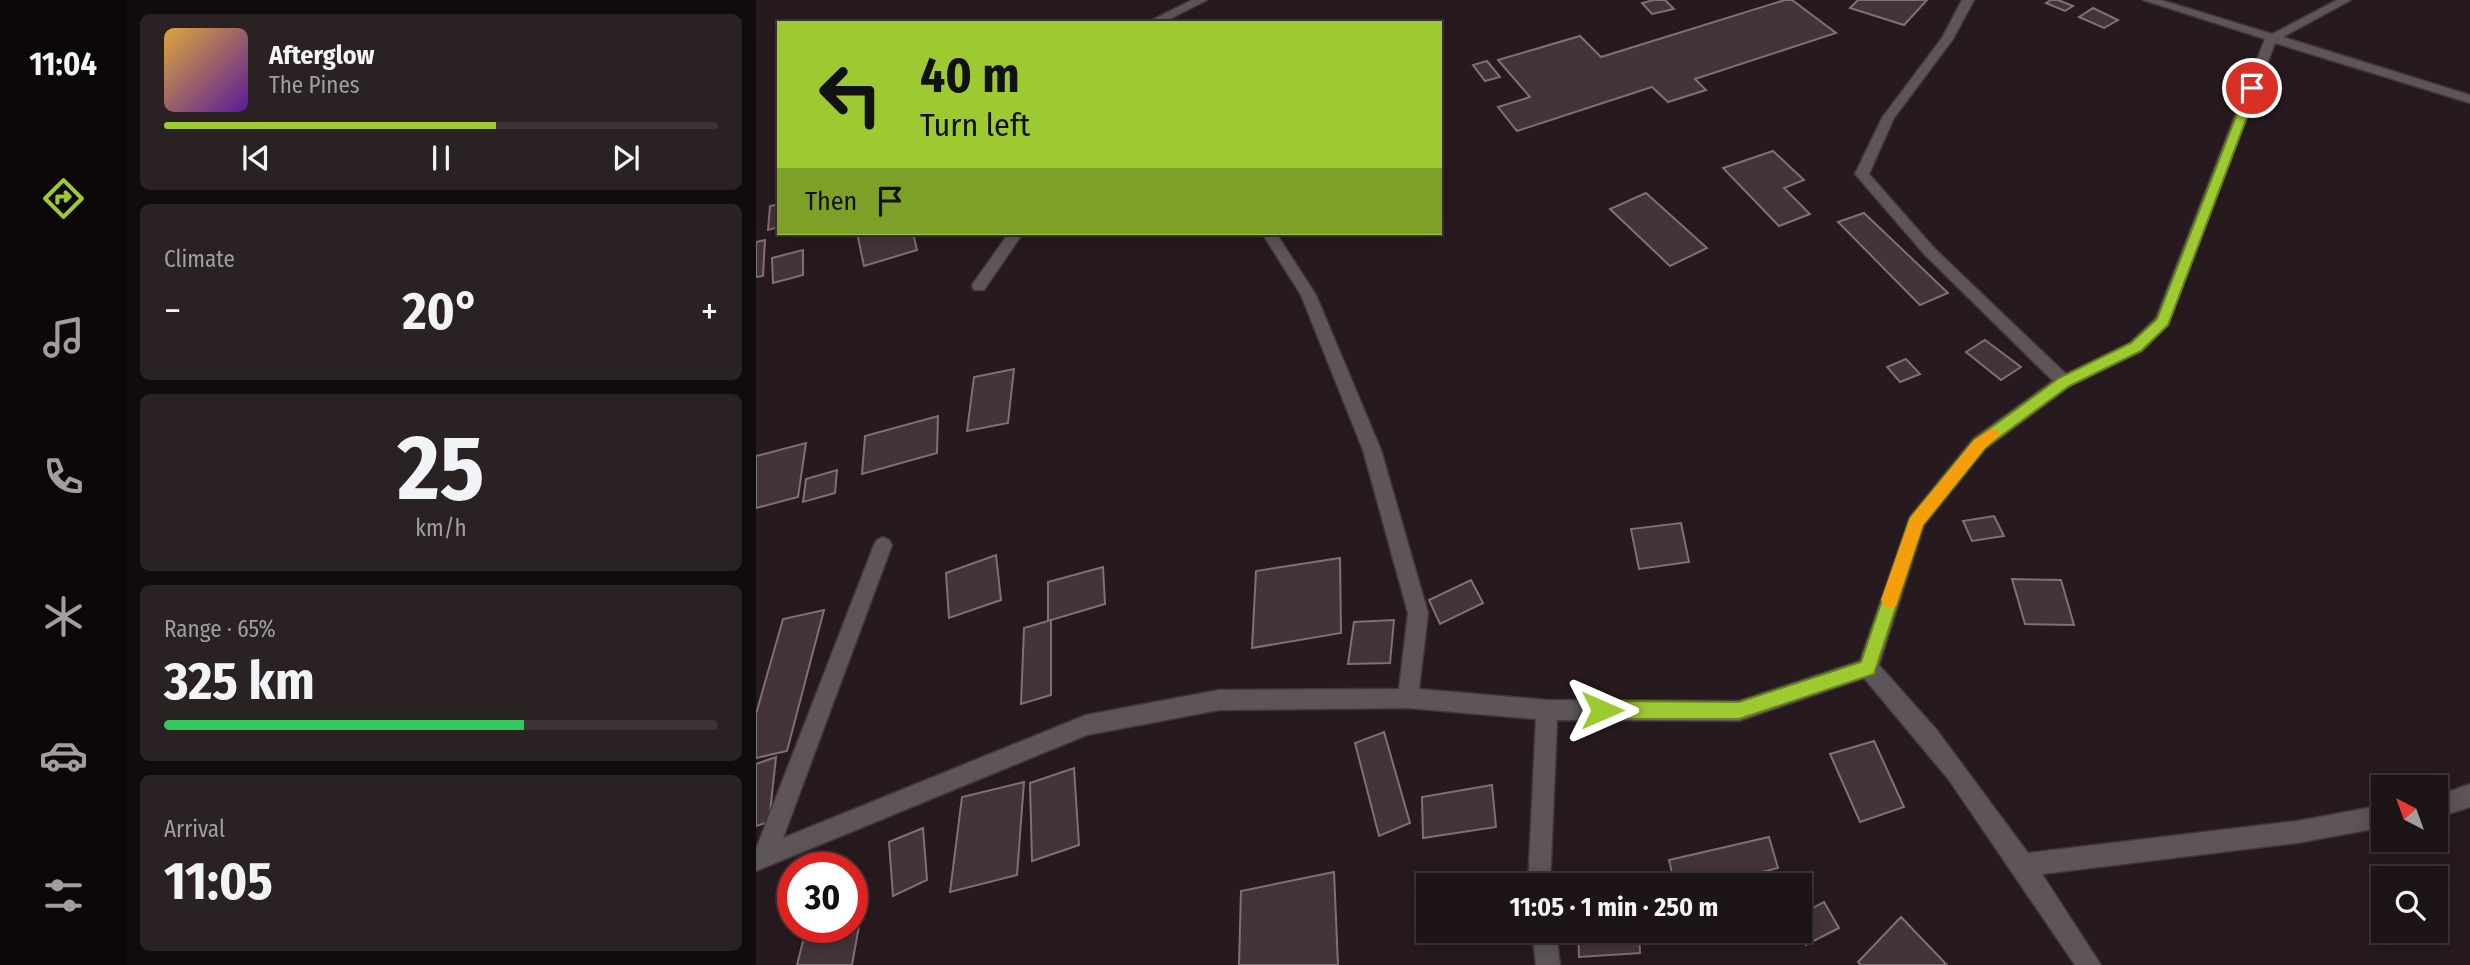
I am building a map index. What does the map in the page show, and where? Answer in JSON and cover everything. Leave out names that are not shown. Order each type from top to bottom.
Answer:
[{"type":"street","points":[[1156,21],[1200,0]]},
{"type":"street","points":[[1968,0],[1947,39],[1888,118],[1863,174],[1930,252],[2064,382]]},
{"type":"street","points":[[2149,0],[2470,99]]},
{"type":"street","points":[[1868,668],[1916,522],[1979,444],[2064,382],[2136,347],[2163,321],[2272,39],[2345,0]]},
{"type":"street","points":[[979,286],[1015,235]]},
{"type":"street","points":[[1270,235],[1308,295],[1372,450],[1418,613],[1408,698]]},
{"type":"street","points":[[760,859],[883,545]]},
{"type":"street","points":[[760,859],[1086,725],[1219,700],[1408,698],[1547,710],[1739,710],[1868,668]]},
{"type":"street","points":[[1868,668],[1903,704],[2023,865],[2089,965]]},
{"type":"street","points":[[1540,873],[1547,710]]},
{"type":"street","points":[[2448,804],[2470,795]]},
{"type":"street","points":[[2023,865],[2297,832],[2371,818]]},
{"type":"street","points":[[1545,943],[1548,965]]},
{"type":"building","points":[[1665,0],[1674,9],[1652,14],[1642,3]]},
{"type":"building","points":[[1792,0],[1836,33],[1695,79],[1706,90],[1668,102],[1652,87],[1517,131],[1498,107],[1530,97],[1498,60],[1580,36],[1601,57]]},
{"type":"building","points":[[1858,0],[1927,0],[1904,25],[1850,8]]},
{"type":"building","points":[[2051,0],[2073,6],[2065,11],[2046,3]]},
{"type":"building","points":[[2093,8],[2118,20],[2104,28],[2079,17]]},
{"type":"building","points":[[1487,61],[1500,77],[1485,81],[1473,65]]},
{"type":"building","points":[[1773,151],[1804,180],[1784,188],[1810,214],[1779,226],[1723,168]]},
{"type":"building","points":[[1646,193],[1707,248],[1670,266],[1610,209]]},
{"type":"building","points":[[777,204],[777,228],[768,230],[770,206]]},
{"type":"building","points":[[1864,213],[1948,293],[1920,305],[1838,222]]},
{"type":"building","points":[[857,235],[913,235],[917,250],[864,266]]},
{"type":"building","points":[[765,240],[763,276],[756,277],[756,242]]},
{"type":"building","points":[[803,250],[803,275],[773,283],[772,258]]},
{"type":"building","points":[[1985,340],[2021,367],[2001,380],[1966,352]]},
{"type":"building","points":[[1906,359],[1920,374],[1900,382],[1887,367]]},
{"type":"building","points":[[1014,369],[1008,423],[967,431],[974,377]]},
{"type":"building","points":[[938,416],[937,453],[862,474],[865,436]]},
{"type":"building","points":[[806,443],[798,497],[756,508],[756,456]]},
{"type":"building","points":[[837,470],[835,493],[803,502],[806,479]]},
{"type":"building","points":[[1994,516],[2004,536],[1972,541],[1963,521]]},
{"type":"building","points":[[1681,523],[1689,562],[1639,569],[1631,529]]},
{"type":"building","points":[[996,555],[1001,600],[949,618],[946,573]]},
{"type":"building","points":[[1340,558],[1341,633],[1252,648],[1256,571]]},
{"type":"building","points":[[1103,567],[1105,604],[1048,621],[1048,582]]},
{"type":"building","points":[[2012,579],[2061,580],[2074,625],[2025,624]]},
{"type":"building","points":[[1471,580],[1483,603],[1440,624],[1429,600]]},
{"type":"building","points":[[824,610],[787,751],[756,758],[756,714],[783,619]]},
{"type":"building","points":[[1051,620],[1051,695],[1021,704],[1024,628]]},
{"type":"building","points":[[1394,620],[1390,663],[1348,664],[1354,622]]},
{"type":"building","points":[[1384,732],[1410,823],[1379,836],[1355,743]]},
{"type":"building","points":[[1874,741],[1904,807],[1860,822],[1830,754]]},
{"type":"building","points":[[776,757],[769,822],[756,826],[756,764]]},
{"type":"building","points":[[1074,768],[1079,845],[1032,861],[1030,783]]},
{"type":"building","points":[[1024,782],[1017,875],[950,892],[962,797]]},
{"type":"building","points":[[1492,785],[1496,827],[1423,838],[1422,797]]},
{"type":"building","points":[[923,828],[927,880],[893,896],[889,842]]},
{"type":"building","points":[[1769,837],[1778,868],[1758,873],[1672,873],[1669,860]]},
{"type":"building","points":[[1334,872],[1338,965],[1239,965],[1241,891]]},
{"type":"building","points":[[1824,902],[1839,928],[1812,942],[1812,908]]},
{"type":"building","points":[[1901,917],[1947,965],[1861,965],[1858,962]]},
{"type":"building","points":[[802,943],[856,943],[852,965],[797,965]]},
{"type":"building","points":[[1578,943],[1640,943],[1640,953],[1579,957]]},
{"type":"slow traffic","points":[[1890,600],[1916,522],[1979,444],[1993,434]]},
{"type":"route","points":[[1602,710],[1739,710],[1868,668],[1916,522],[1979,444],[2064,382],[2136,347],[2163,321],[2252,88]]}]
